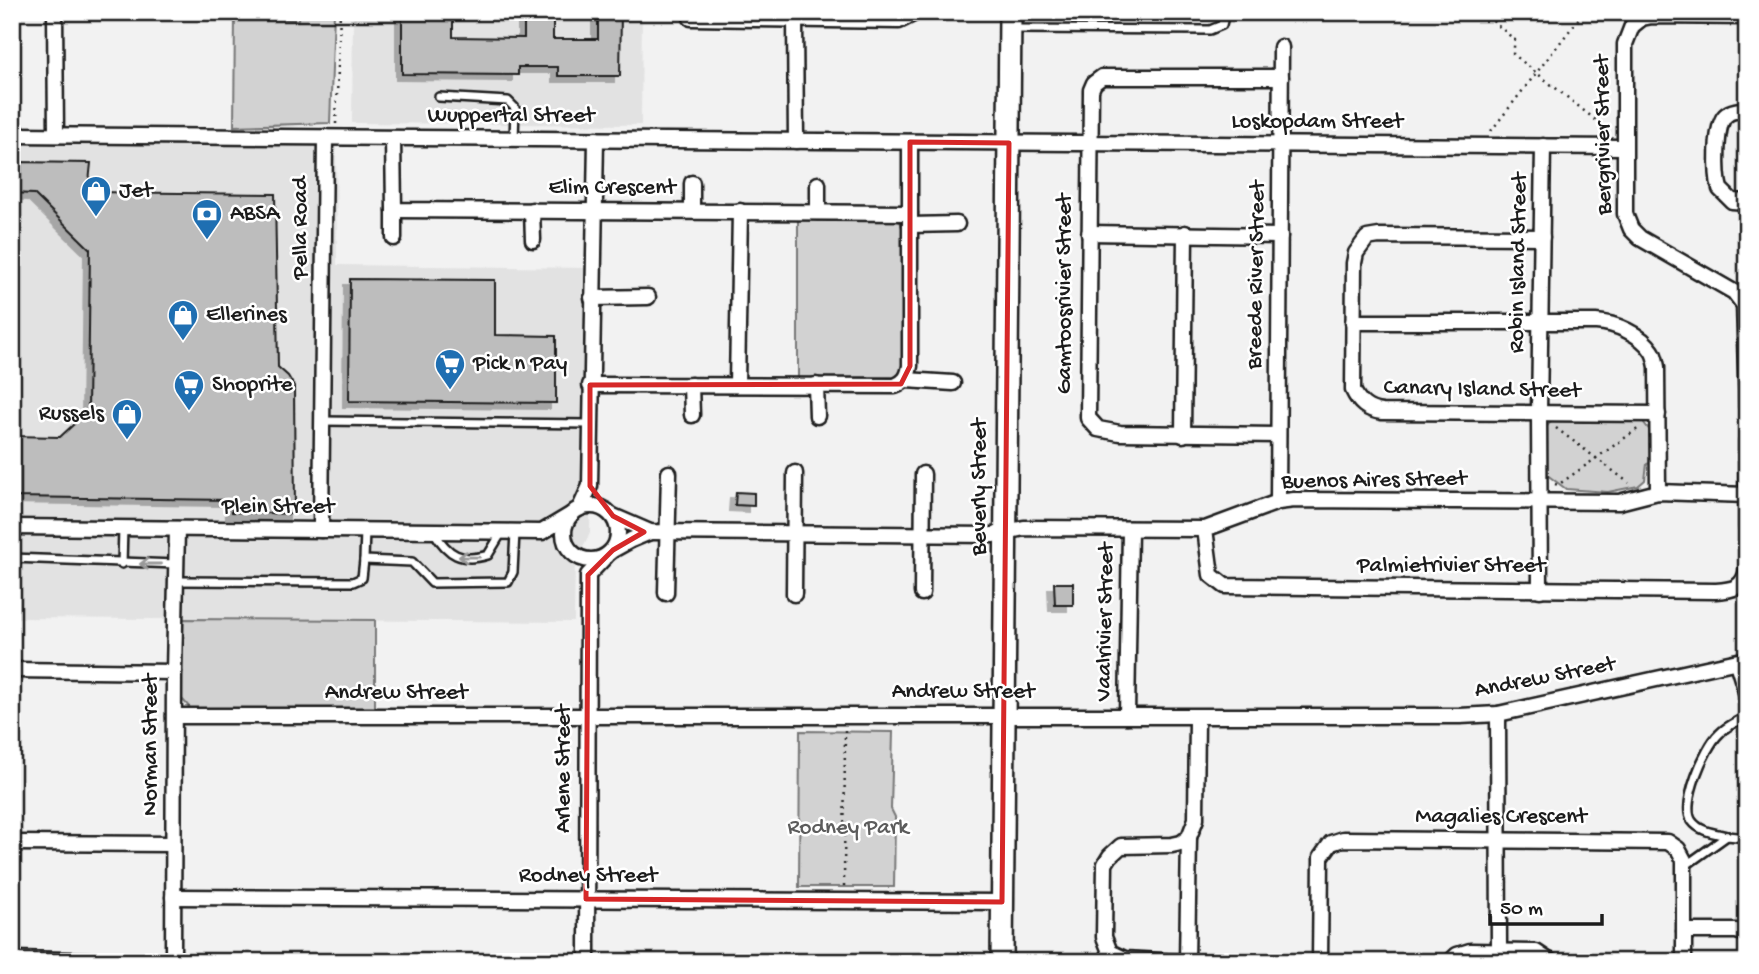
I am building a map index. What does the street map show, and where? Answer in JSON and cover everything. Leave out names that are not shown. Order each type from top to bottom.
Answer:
[{"type":"street","points":[[55,12],[56,135]]},
{"type":"street","points":[[691,18],[900,20],[917,12]]},
{"type":"street","points":[[1635,17],[1747,17]]},
{"type":"street","name":"Bergrivier Street","points":[[1635,17],[1625,44],[1617,147],[1625,214],[1631,229],[1640,238],[1738,296],[1746,309],[1747,407]]},
{"type":"street","points":[[795,20],[796,141]]},
{"type":"street","name":"Beverly Street","points":[[1002,962],[1010,20]]},
{"type":"street","name":"Breede River Street","points":[[1278,502],[1281,47]]},
{"type":"street","name":"Gamtoosrivier Street","points":[[1278,435],[1183,435],[1105,431],[1098,429],[1088,418],[1089,143],[1091,90],[1094,83],[1102,77],[1281,77]]},
{"type":"street","points":[[1747,110],[1731,111],[1724,117],[1719,126],[1718,147],[1720,189],[1732,201],[1747,202]]},
{"type":"street","name":"Wuppertal Street","points":[[12,135],[1009,143]]},
{"type":"street","name":"Pella Road","points":[[321,530],[330,137]]},
{"type":"street","points":[[393,138],[394,238]]},
{"type":"street","points":[[590,486],[610,513],[619,533],[609,553],[588,575],[576,562],[564,528],[590,486],[596,139]]},
{"type":"street","points":[[906,380],[910,366],[910,142]]},
{"type":"street","name":"Loskopdam Street","points":[[1009,143],[1617,147]]},
{"type":"street","name":"Robin Island Street","points":[[1540,590],[1540,483],[1545,414],[1541,323],[1543,146]]},
{"type":"street","name":"Elim Crescent","points":[[692,183],[692,211]]},
{"type":"street","points":[[818,184],[818,212]]},
{"type":"street","name":"Elim Crescent","points":[[394,210],[818,212],[957,224]]},
{"type":"street","name":"Elim Crescent","points":[[532,210],[533,240]]},
{"type":"street","points":[[737,385],[740,211]]},
{"type":"street","points":[[1089,233],[1280,236]]},
{"type":"street","points":[[1183,435],[1185,233]]},
{"type":"street","name":"Canary Island Street","points":[[1542,237],[1367,238],[1360,245],[1354,263],[1353,390],[1357,400],[1373,411],[1653,414]]},
{"type":"street","points":[[592,298],[648,297]]},
{"type":"street","points":[[1353,322],[1608,322],[1637,337],[1654,353],[1657,367],[1653,414],[1658,492]]},
{"type":"street","points":[[590,385],[895,386],[906,380],[953,383]]},
{"type":"street","points":[[691,385],[692,415]]},
{"type":"street","points":[[816,385],[817,416]]},
{"type":"street","points":[[1747,440],[1747,528]]},
{"type":"street","points":[[666,593],[669,473]]},
{"type":"street","points":[[794,594],[795,473]]},
{"type":"street","points":[[922,593],[923,474]]},
{"type":"street","name":"Buenos Aires Street","points":[[1006,532],[1024,528],[1205,529],[1278,502],[1294,500],[1541,503],[1619,502],[1658,492],[1746,495]]},
{"type":"street","points":[[542,532],[589,506],[650,532],[993,535],[1006,532]]},
{"type":"street","name":"Plein Street","points":[[12,527],[542,532],[569,548]]},
{"type":"street","name":"Norman Street","points":[[172,962],[177,529]]},
{"type":"street","name":"Vaalrivier Street","points":[[1127,716],[1130,529]]},
{"type":"street","name":"Palmietrivier Street","points":[[1205,529],[1211,575],[1225,586],[1716,591],[1733,590],[1739,586],[1747,570]]},
{"type":"street","points":[[569,548],[587,560],[609,553],[650,532]]},
{"type":"street","name":"Arlene Street","points":[[587,962],[588,575]]},
{"type":"street","name":"Andrew Street","points":[[173,716],[1005,714],[1353,718],[1498,714],[1740,661]]},
{"type":"street","points":[[12,670],[174,672]]},
{"type":"street","points":[[1498,714],[1499,951]]},
{"type":"street","points":[[1187,962],[1189,837],[1196,819],[1198,717]]},
{"type":"street","points":[[1177,962],[1125,959],[1110,952],[1104,937],[1105,864],[1121,846],[1172,845],[1189,837]]},
{"type":"street","name":"Magalies Crescent","points":[[1320,962],[1321,858],[1331,843],[1343,839],[1662,841],[1678,849],[1684,860],[1684,867]]},
{"type":"street","points":[[12,843],[173,844]]},
{"type":"street","points":[[1684,867],[1684,962]]},
{"type":"street","name":"Rodney Street","points":[[173,897],[1002,902]]},
{"type":"street","points":[[1684,931],[1736,931],[1747,934]]},
{"type":"street","points":[[1450,962],[1464,952],[1499,951],[1536,952],[1551,962]]},
{"type":"street","points":[[12,959],[172,962]]},
{"type":"lane","points":[[1010,20],[1210,30],[1222,24],[1225,12]]},
{"type":"lane","points":[[439,97],[508,101],[515,108],[514,139]]},
{"type":"lane","points":[[323,421],[590,424]]},
{"type":"lane","points":[[122,564],[123,528]]},
{"type":"lane","points":[[177,581],[353,582],[362,578],[365,530]]},
{"type":"lane","points":[[434,531],[449,553],[465,557],[488,555],[509,532]]},
{"type":"lane","points":[[364,560],[412,562],[432,583],[505,583],[512,577],[509,532]]},
{"type":"lane","points":[[12,558],[177,564]]},
{"type":"lane","points":[[1740,661],[1747,707]]},
{"type":"lane","points":[[1747,716],[1719,733],[1712,742],[1697,773],[1689,807],[1690,818],[1702,830],[1747,838]]},
{"type":"lane","points":[[1684,867],[1727,836]]},
{"type":"path","points":[[330,137],[340,12]]},
{"type":"path","points":[[1482,12],[1515,40],[1513,54],[1608,130],[1617,147]]},
{"type":"path","points":[[1489,146],[1489,134],[1584,12]]},
{"type":"path","points":[[1545,414],[1551,424],[1632,486],[1640,497]]},
{"type":"path","points":[[1540,483],[1558,485],[1646,423],[1653,414]]},
{"type":"path","points":[[844,901],[845,715]]},
{"type":"highlighted area","points":[[910,142],[1009,143],[1002,902],[586,899],[588,575],[613,550],[644,532],[613,516],[590,486],[590,385],[901,384],[910,366]]},
{"type":"shaded area","points":[[353,12],[642,12],[641,125],[352,123]]},
{"type":"shaded area","points":[[12,135],[336,137],[337,265],[593,268],[590,533],[575,562],[574,622],[12,618]]},
{"type":"green space","points":[[299,12],[334,12],[330,123],[234,126],[235,15],[298,20]]},
{"type":"green space","points":[[798,218],[895,219],[901,223],[903,370],[898,377],[798,378]]},
{"type":"green space","points":[[1641,419],[1650,431],[1650,463],[1647,464],[1645,480],[1638,486],[1608,492],[1566,489],[1546,474],[1546,428],[1552,420]]},
{"type":"green space","points":[[182,619],[375,620],[375,711],[191,709],[182,699]]},
{"type":"green space","name":"Rodney Park","points":[[800,731],[893,732],[891,809],[895,817],[894,887],[799,887]]},
{"type":"building","points":[[402,12],[453,12],[453,37],[524,38],[524,12],[553,12],[553,39],[598,39],[598,12],[621,12],[620,76],[558,76],[558,67],[518,67],[518,75],[402,74]]},
{"type":"building","points":[[12,162],[91,163],[88,192],[275,194],[278,367],[294,386],[295,514],[232,512],[231,500],[12,497],[12,436],[60,437],[88,411],[90,249],[34,194],[12,193]]},
{"type":"building","points":[[350,279],[495,280],[495,335],[556,336],[556,403],[349,401]]},
{"type":"building","points":[[736,492],[754,493],[754,506],[735,505]]},
{"type":"building","points":[[1054,583],[1073,583],[1073,605],[1055,605]]},
{"type":"place","name":"Jet","points":[[96,218]]},
{"type":"place","name":"ABSA","points":[[207,241]]},
{"type":"place","name":"Ellerines","points":[[183,342]]},
{"type":"place","name":"Pick n Pay","points":[[450,391]]},
{"type":"place","name":"Shoprite","points":[[189,412]]},
{"type":"place","name":"Russels","points":[[127,441]]}]
